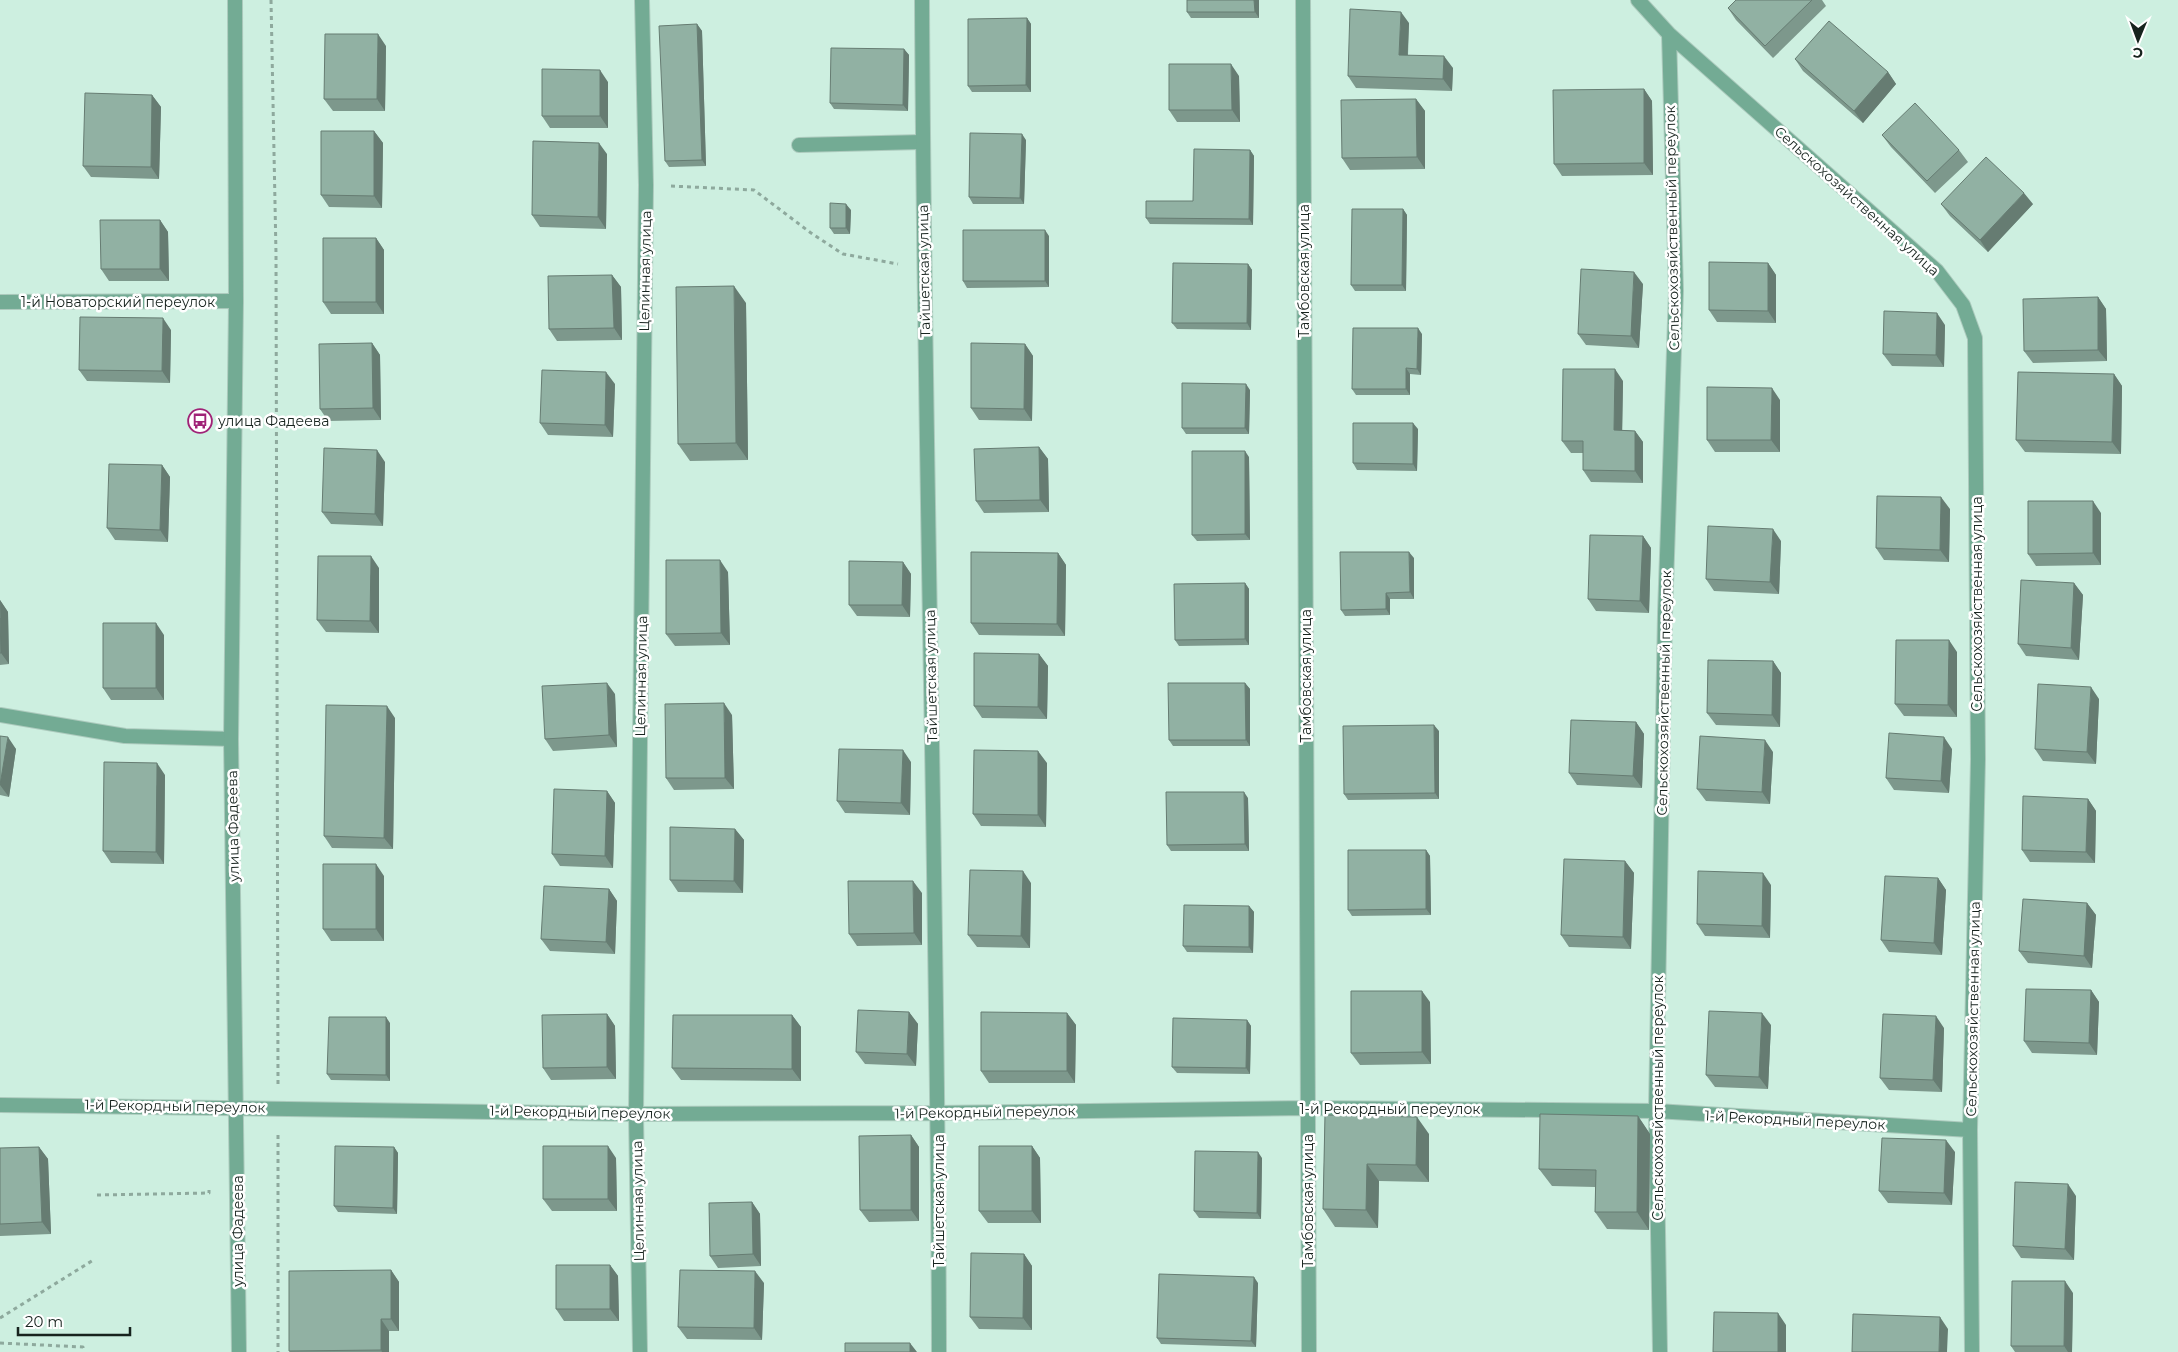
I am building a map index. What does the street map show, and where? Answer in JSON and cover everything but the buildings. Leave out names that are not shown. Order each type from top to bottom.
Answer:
[{"type":"street","name":"улица Фадеева","points":[[235,0],[236,301],[231,739],[239,1352]]},
{"type":"street","name":"Целинная улица","points":[[640,1352],[636,1114],[646,185],[642,0]]},
{"type":"street","name":"Тайшетская улица","points":[[922,0],[922,142],[938,1113],[939,1352]]},
{"type":"street","name":"Тамбовская улица","points":[[1303,0],[1309,1352]]},
{"type":"street","name":"Сельскохозяйственная улица","points":[[1638,0],[1669,34],[1937,271],[1963,305],[1975,338],[1978,759],[1970,1130],[1972,1352]]},
{"type":"street","name":"Сельскохозяйственный переулок","points":[[1660,1352],[1656,1111],[1665,614],[1676,290],[1669,34]]},
{"type":"street","points":[[799,145],[922,142]]},
{"type":"street","name":"1-й Новаторский переулок","points":[[0,302],[236,301]]},
{"type":"street","points":[[0,715],[125,736],[231,739]]},
{"type":"street","name":"1-й Рекордный переулок","points":[[0,1105],[278,1107],[636,1114],[938,1113],[1307,1108],[1656,1111],[1970,1130]]},
{"type":"path","points":[[270,0],[276,264],[278,1352]]},
{"type":"path","points":[[646,185],[754,190],[811,233],[843,254],[891,264],[924,264]]},
{"type":"path","points":[[97,1195],[208,1193]]},
{"type":"path","points":[[0,1318],[95,1259]]},
{"type":"path","points":[[0,1343],[83,1347],[83,1352]]},
{"type":"place","name":"улица Фадеева","points":[[200,421]]}]
